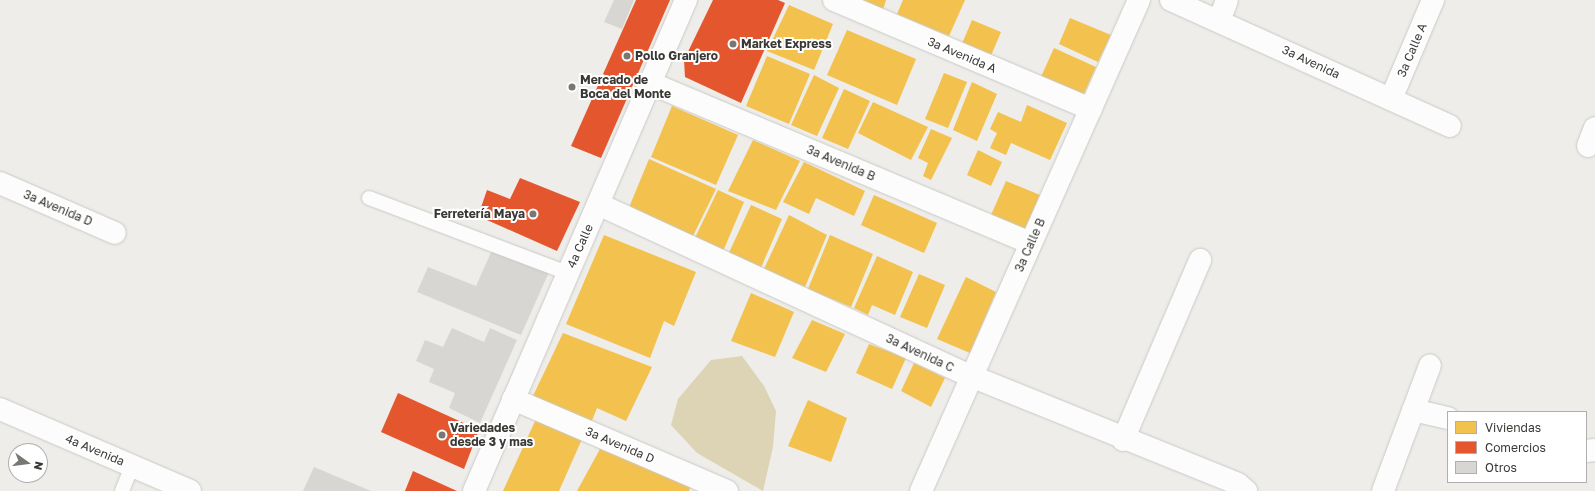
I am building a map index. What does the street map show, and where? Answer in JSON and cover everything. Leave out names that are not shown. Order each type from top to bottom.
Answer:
[{"type":"street","name":"4a Calle","points":[[474,491],[512,399],[686,0]]},
{"type":"street","name":"3a Avenida A","points":[[834,0],[1091,109]]},
{"type":"street","name":"3a Calle B","points":[[920,491],[1139,0]]},
{"type":"street","name":"3a Avenida","points":[[1171,0],[1450,126]]},
{"type":"street","points":[[1219,21],[1228,0]]},
{"type":"street","name":"3a Calle A","points":[[1391,99],[1433,0]]},
{"type":"street","name":"3a Avenida B","points":[[650,83],[1031,242]]},
{"type":"street","name":"3a Avenida D","points":[[0,183],[115,232]]},
{"type":"street","name":"3a Avenida C","points":[[598,204],[971,376],[1124,440],[1238,484],[1246,491]]},
{"type":"street","points":[[1124,440],[1200,260]]},
{"type":"street","points":[[1383,491],[1430,365]]},
{"type":"street","name":"3a Avenida D","points":[[512,399],[727,491]]},
{"type":"street","name":"4a Avenida","points":[[0,409],[190,491]]},
{"type":"street","points":[[1413,410],[1447,418]]},
{"type":"lane","points":[[369,198],[568,273]]},
{"type":"lane","points":[[122,491],[132,466]]},
{"type":"shaded area","points":[[742,356],[764,386],[776,411],[773,447],[763,491],[697,453],[671,425],[678,399],[711,360]]},
{"type":"building: Viviendas","points":[[847,0],[886,0],[882,13]]},
{"type":"building: Viviendas","points":[[903,0],[965,0],[949,36],[897,14]]},
{"type":"building: Viviendas","points":[[789,5],[833,24],[814,70],[767,51]]},
{"type":"building: Viviendas","points":[[1070,18],[1111,35],[1098,62],[1059,44]]},
{"type":"building: Viviendas","points":[[972,20],[1001,32],[990,58],[961,46]]},
{"type":"building: Viviendas","points":[[847,30],[916,59],[897,105],[827,75]]},
{"type":"building: Viviendas","points":[[1054,48],[1096,67],[1082,98],[1040,79]]},
{"type":"building: Viviendas","points":[[767,56],[810,74],[789,124],[746,106]]},
{"type":"building: Viviendas","points":[[944,73],[967,82],[948,128],[925,119]]},
{"type":"building: Viviendas","points":[[814,75],[839,88],[817,136],[791,125]]},
{"type":"building: Viviendas","points":[[972,82],[997,94],[977,141],[953,130]]},
{"type":"building: Viviendas","points":[[844,89],[870,101],[848,149],[822,138]]},
{"type":"building: Viviendas","points":[[873,102],[928,127],[911,160],[858,133]]},
{"type":"building: Viviendas","points":[[1027,105],[1067,123],[1050,160],[1011,143],[1006,155],[990,148],[997,133],[990,129],[998,112],[1021,122]]},
{"type":"building: Viviendas","points":[[672,106],[738,135],[716,185],[651,157]]},
{"type":"building: Viviendas","points":[[931,129],[952,138],[931,180],[923,176],[928,163],[918,158]]},
{"type":"building: Viviendas","points":[[753,140],[800,161],[776,210],[728,191]]},
{"type":"building: Viviendas","points":[[978,150],[1002,162],[991,186],[967,175]]},
{"type":"building: Viviendas","points":[[649,159],[716,189],[690,242],[632,213],[630,205]]},
{"type":"building: Viviendas","points":[[804,162],[865,191],[854,216],[816,198],[809,214],[783,202]]},
{"type":"building: Viviendas","points":[[1006,181],[1040,195],[1025,229],[991,215]]},
{"type":"building: Viviendas","points":[[718,190],[744,202],[721,256],[692,244]]},
{"type":"building: Viviendas","points":[[874,195],[937,223],[924,253],[861,225]]},
{"type":"building: Viviendas","points":[[751,205],[782,219],[760,270],[727,257]]},
{"type":"building: Viviendas","points":[[789,215],[827,235],[805,287],[764,269]]},
{"type":"building: Viviendas","points":[[604,235],[696,272],[674,326],[664,321],[650,358],[566,324]]},
{"type":"building: Viviendas","points":[[830,235],[873,254],[851,307],[808,289]]},
{"type":"building: Viviendas","points":[[877,256],[913,272],[895,315],[872,305],[868,315],[854,308]]},
{"type":"building: Viviendas","points":[[919,274],[945,285],[927,328],[900,317]]},
{"type":"building: Viviendas","points":[[966,277],[996,292],[970,353],[937,339]]},
{"type":"building: Viviendas","points":[[751,293],[794,312],[775,357],[731,341]]},
{"type":"building: Viviendas","points":[[812,320],[845,334],[826,372],[792,358]]},
{"type":"building: Viviendas","points":[[563,333],[652,367],[626,421],[597,408],[591,423],[532,398]]},
{"type":"building: Viviendas","points":[[869,344],[906,358],[892,389],[856,373]]},
{"type":"building: Viviendas","points":[[914,363],[945,378],[931,407],[901,391]]},
{"type":"building: Viviendas","points":[[808,400],[847,418],[831,462],[788,446]]},
{"type":"building: Viviendas","points":[[536,419],[582,439],[559,491],[503,491]]},
{"type":"building: Viviendas","points":[[600,449],[691,486],[689,491],[577,491]]},
{"type":"building: Comercios","points":[[636,0],[670,0],[601,158],[571,146]]},
{"type":"building: Comercios","points":[[713,0],[778,0],[785,3],[741,103],[685,77],[684,60]]},
{"type":"building: Comercios","points":[[520,178],[580,202],[557,251],[478,216],[487,190],[510,199]]},
{"type":"building: Comercios","points":[[398,393],[479,430],[464,469],[381,432]]},
{"type":"building: Comercios","points":[[413,471],[457,491],[405,491]]},
{"type":"building: Otros","points":[[614,0],[634,0],[622,29],[604,22]]},
{"type":"building: Otros","points":[[493,248],[549,272],[521,335],[417,292],[428,267],[476,286]]},
{"type":"building: Otros","points":[[452,328],[484,342],[490,328],[517,340],[480,423],[449,408],[455,393],[429,382],[434,369],[416,361],[425,340],[443,347]]},
{"type":"building: Otros","points":[[314,467],[371,491],[303,491]]},
{"type":"place","name":"Market Express","points":[[733,44]]},
{"type":"place","name":"Pollo Granjero","points":[[627,56]]},
{"type":"place","name":"Mercado de Boca del Monte","points":[[572,87]]},
{"type":"place","name":"Ferretería Maya","points":[[533,214]]},
{"type":"place","name":"Variedades desde 3 y mas","points":[[442,435]]}]
